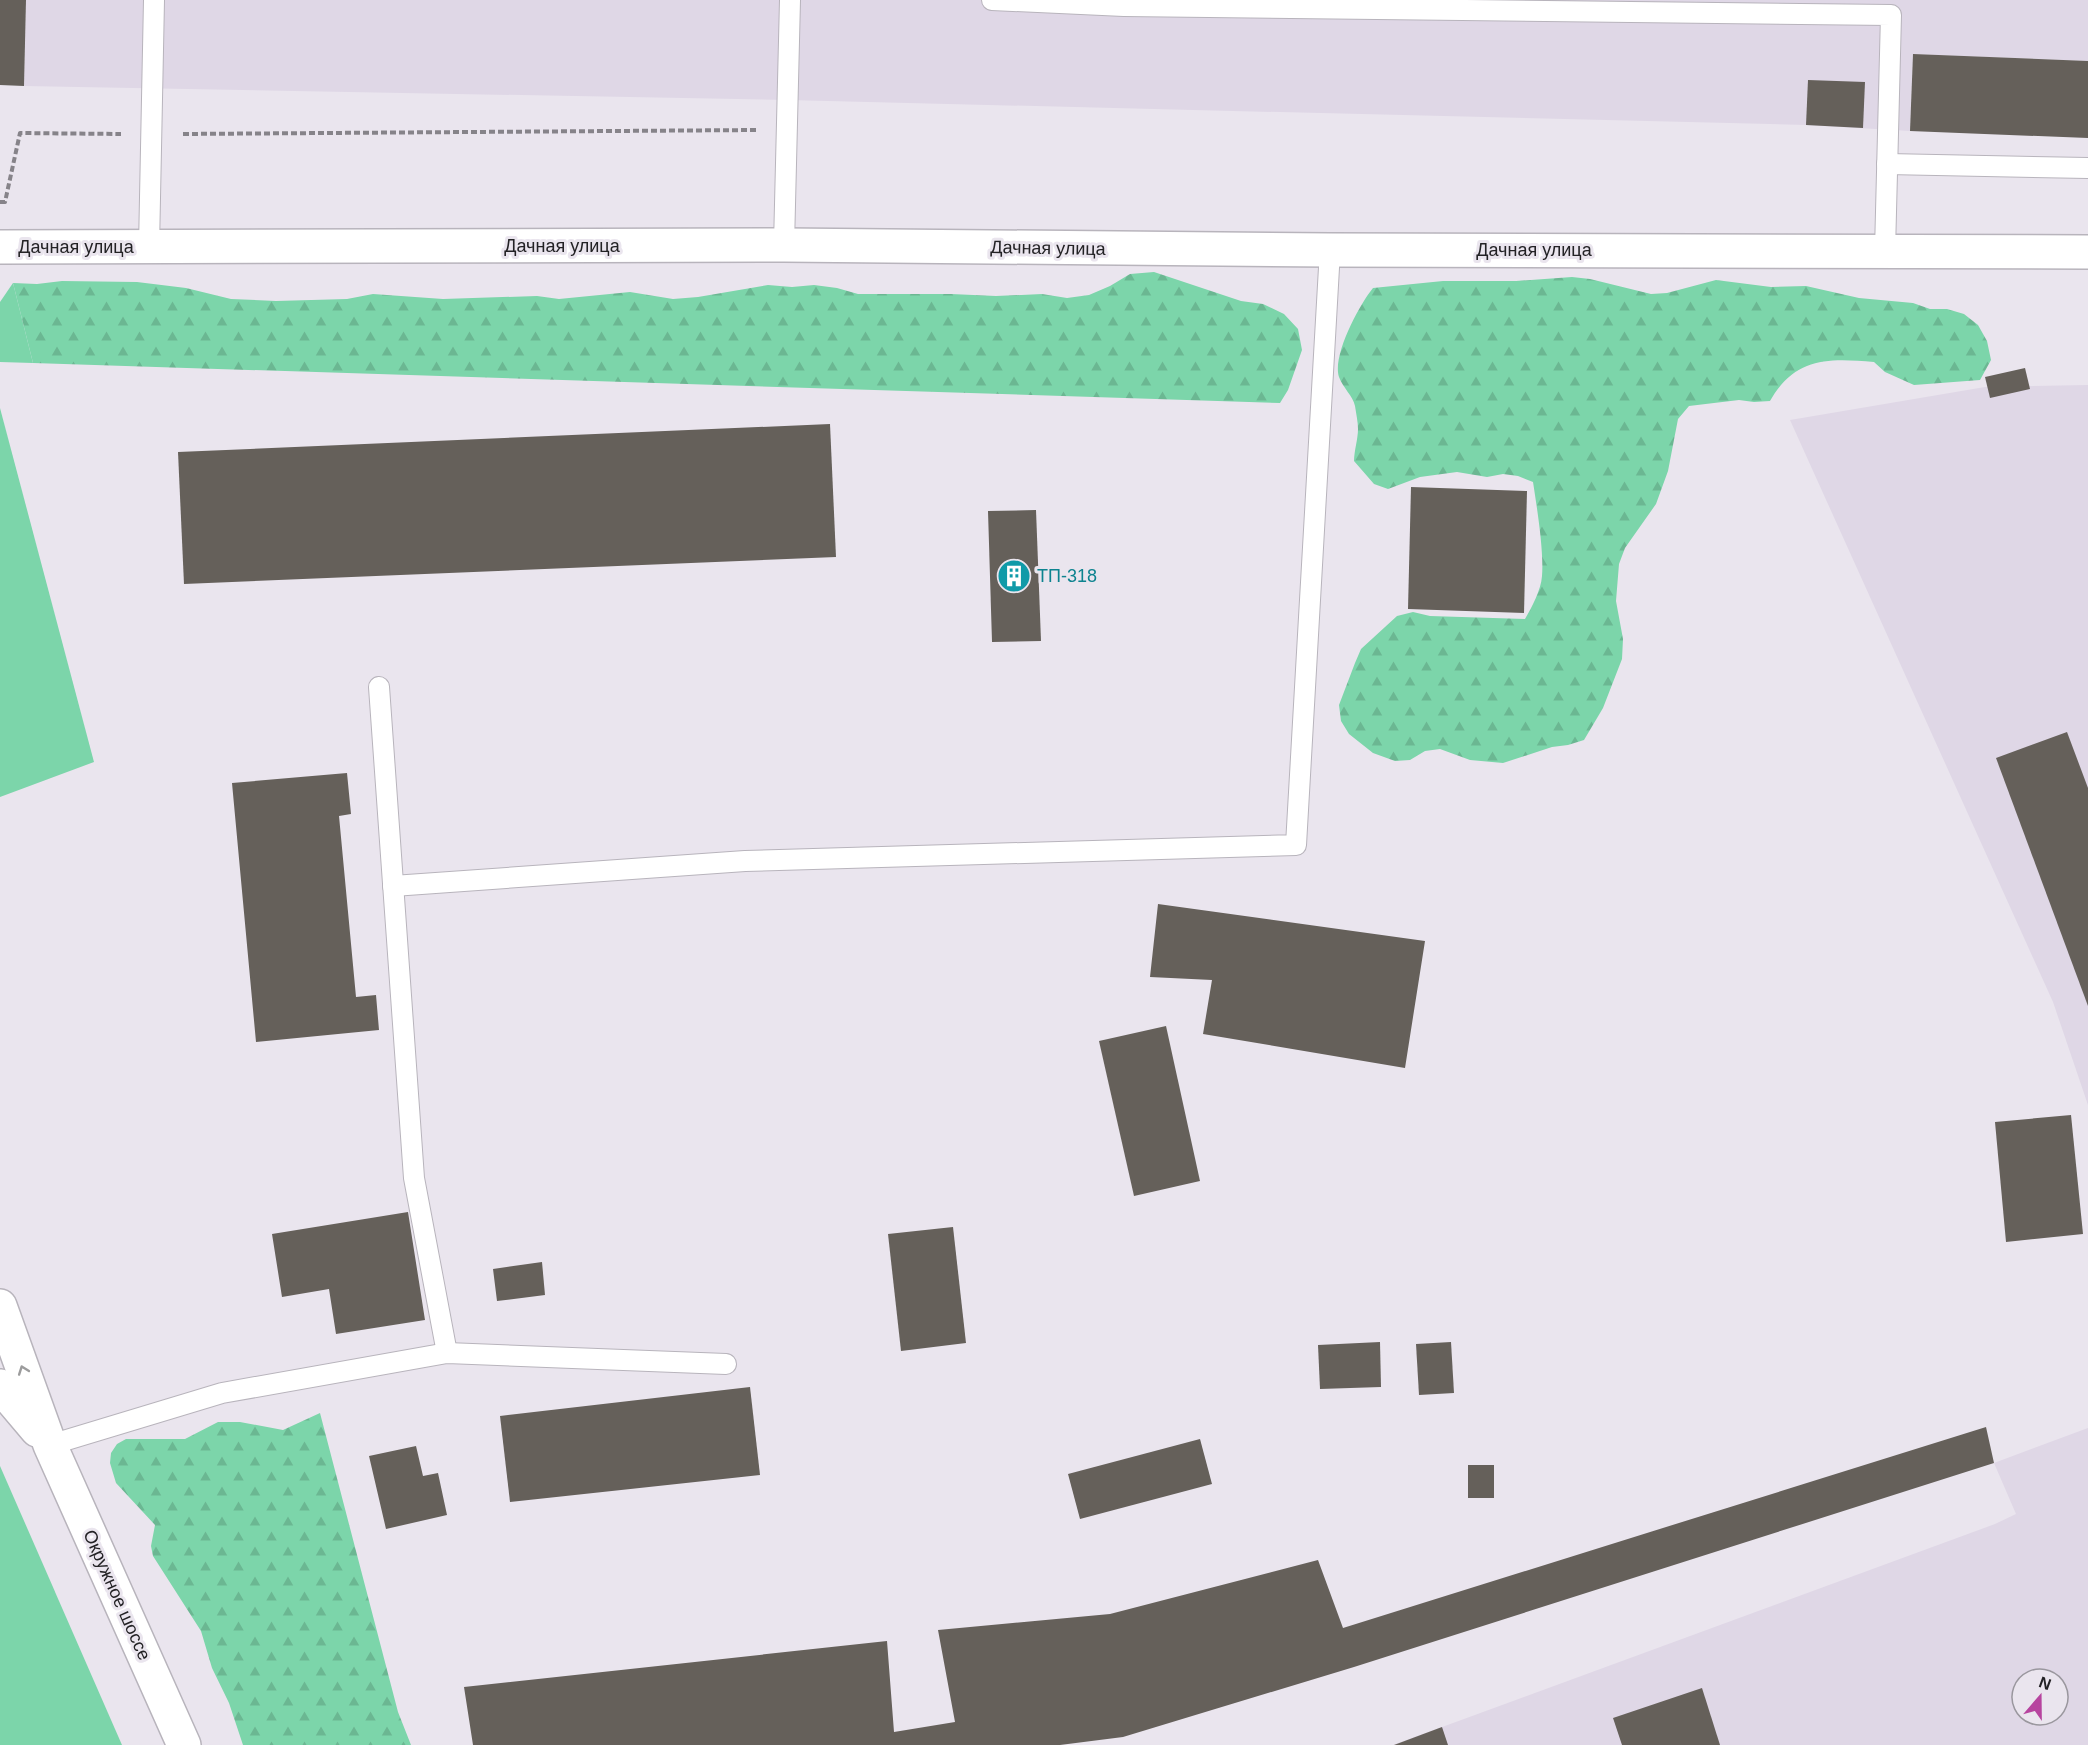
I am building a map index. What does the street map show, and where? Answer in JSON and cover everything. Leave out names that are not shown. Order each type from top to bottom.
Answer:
[{"type":"street","name":"Дачная улица","points":[[3,248],[784,245],[1330,250],[2088,252]]},
{"type":"street","name":"Окружное шоссе","points":[[0,1306],[50,1445],[184,1745]]},
{"type":"street","name":"Окружное шоссе","points":[[0,1386],[50,1445]]},
{"type":"street","points":[[0,1407],[50,1445]]},
{"type":"lane","points":[[149,247],[154,0]]},
{"type":"lane","points":[[784,245],[790,0]]},
{"type":"lane","points":[[992,0],[1124,6],[1780,7],[1891,15],[1885,251]]},
{"type":"lane","points":[[1887,164],[2088,168]]},
{"type":"lane","points":[[393,886],[746,861],[1296,845],[1330,250]]},
{"type":"lane","points":[[379,687],[414,1178],[447,1353]]},
{"type":"lane","points":[[50,1445],[222,1392],[447,1353],[726,1364]]},
{"type":"path","points":[[0,202],[4,202],[20,134],[787,130]]},
{"type":"shaded area","points":[[26,0],[2088,0],[2088,61],[1913,54],[1910,131],[1806,125],[788,100],[24,86]]},
{"type":"shaded area","points":[[2088,385],[2088,1105],[2053,1002],[1790,420],[1985,387]]},
{"type":"shaded area","points":[[2088,1428],[2088,1745],[1393,1745],[1995,1524],[2016,1514],[1994,1463]]},
{"type":"green space","points":[[1154,272],[1241,301],[1263,304],[1284,314],[1298,329],[1302,350],[1288,390],[1280,403],[33,363],[13,283],[137,282],[186,288],[231,299],[276,301],[347,299],[373,294],[443,299],[537,296],[559,299],[630,292],[673,299],[768,285],[792,287],[814,285],[858,294],[996,296],[1042,294],[1067,298],[1089,295],[1130,274]]},
{"type":"green space","points":[[1572,277],[1590,279],[1651,294],[1667,293],[1716,280],[1771,287],[1806,286],[1859,298],[1913,303],[1930,309],[1947,309],[1964,314],[1978,325],[1987,341],[1991,360],[1980,380],[1914,385],[1885,372],[1874,362],[1827,361],[1802,368],[1790,376],[1770,401],[1739,400],[1689,406],[1678,419],[1668,471],[1656,504],[1625,548],[1619,564],[1616,601],[1623,639],[1622,659],[1603,708],[1584,740],[1552,747],[1503,763],[1470,760],[1440,749],[1425,751],[1410,760],[1395,761],[1373,753],[1349,734],[1341,721],[1339,705],[1361,649],[1397,616],[1413,612],[1430,616],[1525,619],[1540,587],[1542,554],[1533,482],[1518,476],[1503,474],[1487,477],[1457,472],[1420,477],[1388,489],[1374,484],[1354,461],[1358,429],[1355,406],[1339,377],[1339,357],[1348,331],[1373,288],[1443,281],[1516,281]]},
{"type":"green space","points":[[13,283],[33,363],[0,362],[0,302]]},
{"type":"green space","points":[[0,408],[94,762],[0,797]]},
{"type":"green space","points":[[320,1413],[398,1712],[411,1745],[243,1745],[229,1703],[212,1668],[201,1631],[153,1556],[151,1546],[155,1525],[116,1483],[110,1463],[111,1453],[117,1444],[126,1439],[185,1439],[218,1422],[240,1422],[283,1430]]},
{"type":"green space","points":[[0,1466],[7,1482],[122,1745],[0,1745]]},
{"type":"building","points":[[0,0],[26,0],[24,86],[0,85]]},
{"type":"building","points":[[1913,54],[2088,61],[2088,138],[1910,131]]},
{"type":"building","points":[[1808,80],[1865,82],[1863,128],[1806,125]]},
{"type":"building","points":[[2025,368],[2030,389],[1990,398],[1985,377]]},
{"type":"building","points":[[830,424],[836,557],[184,584],[178,452]]},
{"type":"building","points":[[1411,487],[1527,491],[1524,613],[1408,609]]},
{"type":"building","name":"ТП-318","points":[[1036,510],[1041,641],[992,642],[988,511]]},
{"type":"building","points":[[2067,732],[2088,788],[2088,1006],[1996,758]]},
{"type":"building","points":[[347,773],[351,814],[339,816],[356,997],[376,995],[379,1030],[256,1042],[232,783]]},
{"type":"building","points":[[1158,904],[1425,941],[1405,1068],[1203,1034],[1212,980],[1150,977]]},
{"type":"building","points":[[1166,1026],[1200,1181],[1134,1196],[1099,1041]]},
{"type":"building","points":[[2071,1115],[2083,1234],[2006,1242],[1995,1122]]},
{"type":"building","points":[[408,1212],[425,1320],[336,1334],[329,1289],[282,1297],[272,1234]]},
{"type":"building","points":[[953,1227],[966,1343],[901,1351],[888,1234]]},
{"type":"building","points":[[542,1262],[545,1295],[497,1301],[493,1269]]},
{"type":"building","points":[[1380,1342],[1381,1387],[1320,1389],[1318,1345]]},
{"type":"building","points":[[1451,1342],[1454,1393],[1419,1395],[1416,1344]]},
{"type":"building","points":[[750,1387],[760,1475],[510,1502],[500,1416]]},
{"type":"building","points":[[1986,1427],[1994,1463],[1354,1667],[1123,1737],[1060,1745],[473,1745],[464,1687],[887,1641],[894,1732],[955,1722],[938,1630],[1110,1614],[1318,1560],[1343,1628]]},
{"type":"building","points":[[1200,1439],[1212,1484],[1080,1519],[1068,1474]]},
{"type":"building","points":[[416,1446],[423,1476],[438,1473],[447,1515],[386,1529],[369,1456]]},
{"type":"building","points":[[1468,1465],[1494,1465],[1494,1498],[1468,1498]]},
{"type":"building","points":[[1702,1688],[1720,1745],[1622,1745],[1613,1718]]},
{"type":"building","points":[[1442,1727],[1448,1745],[1394,1745]]},
{"type":"place","name":"ТП-318","points":[[1014,576]]}]
